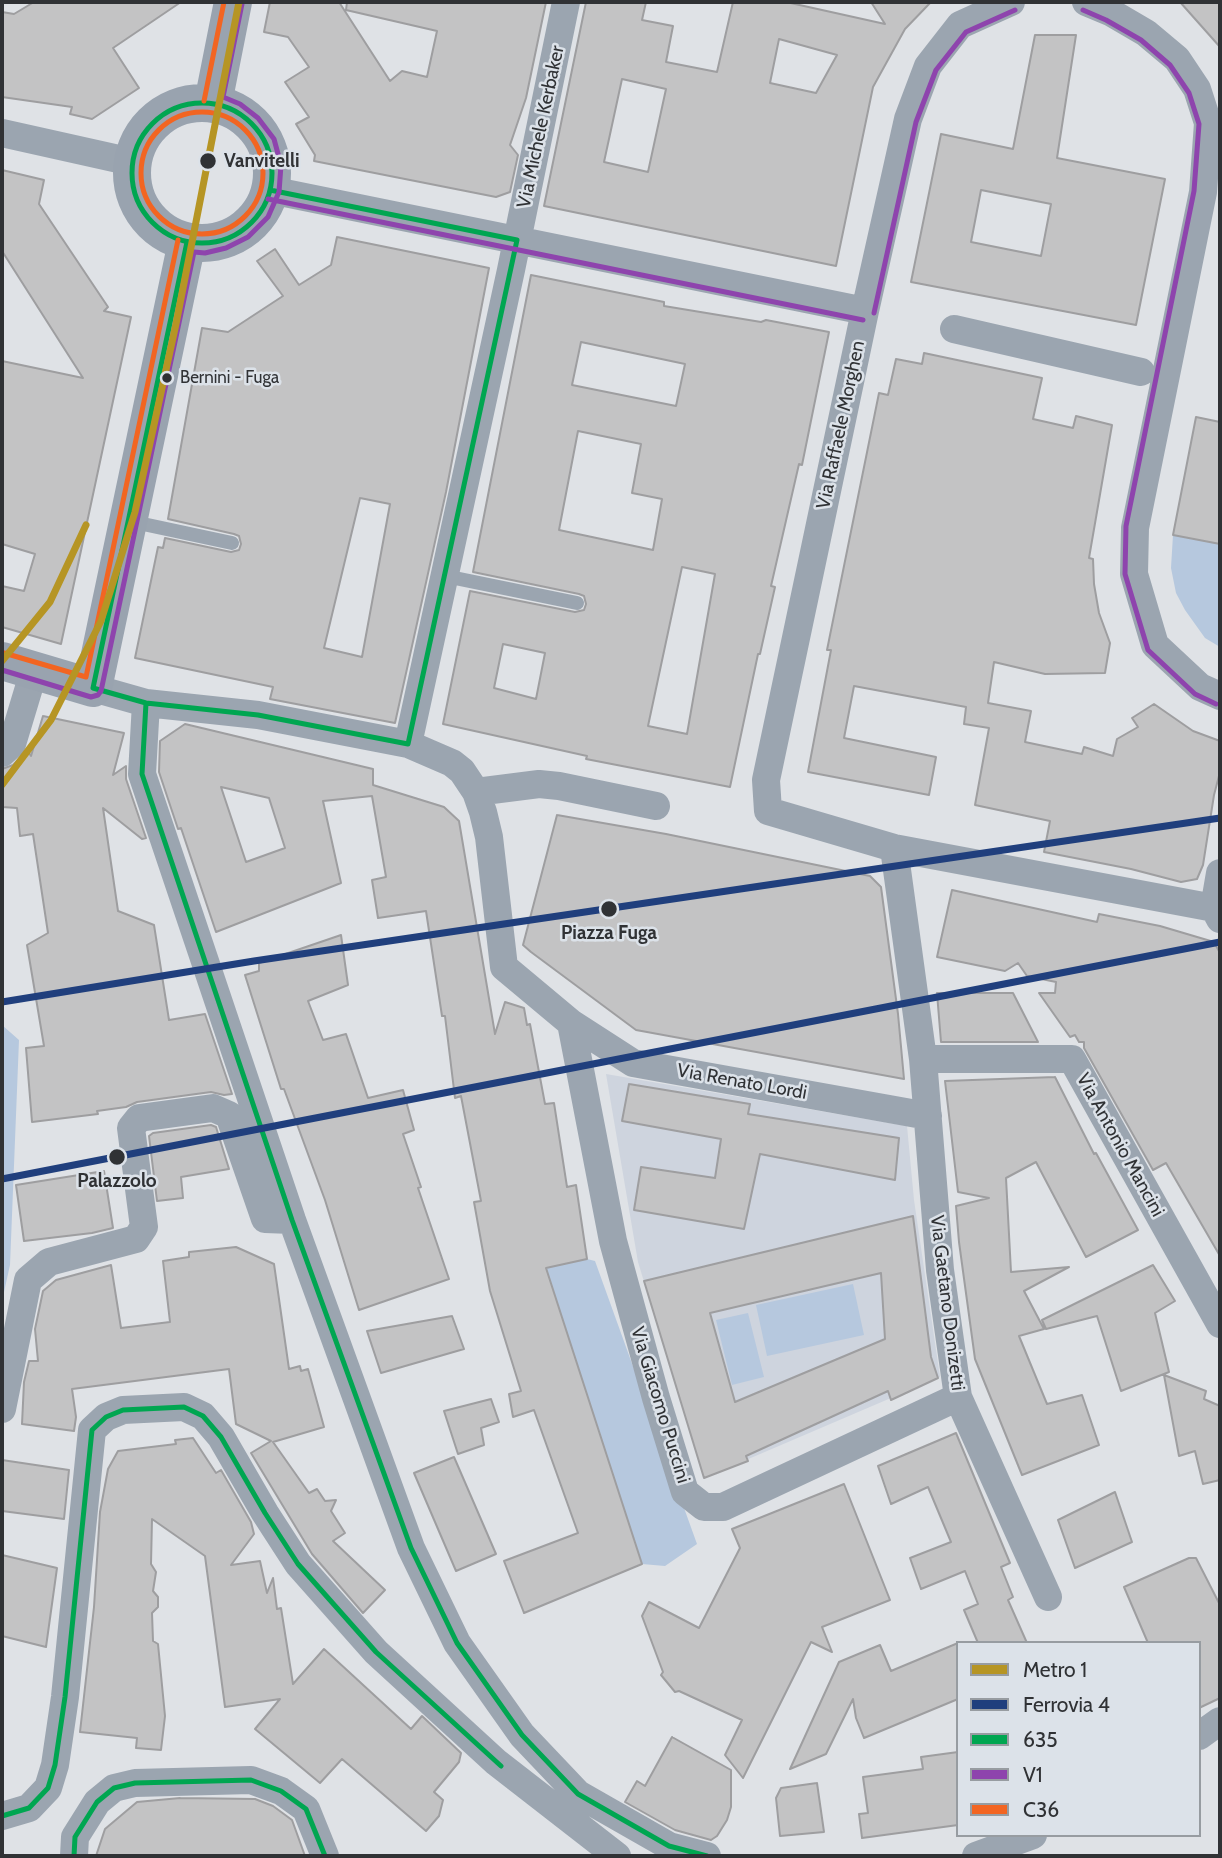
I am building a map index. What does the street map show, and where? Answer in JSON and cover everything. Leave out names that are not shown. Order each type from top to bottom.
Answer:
[{"type":"street","points":[[213,103],[233,2]]},
{"type":"street","name":"Via Michele Kerbaker","points":[[408,744],[566,2]]},
{"type":"street","name":"Via Raffaele Morghen","points":[[894,848],[768,811],[766,780],[864,311],[908,119],[929,66],[960,25],[1012,2]]},
{"type":"street","points":[[1086,2],[1110,12],[1146,33],[1177,59],[1197,89],[1208,123],[1203,192],[1135,528],[1134,575],[1155,645],[1200,687],[1220,696]]},
{"type":"street","points":[[190,103],[213,103],[234,111],[253,125],[266,144],[272,166],[270,190],[261,212],[243,230],[222,240],[204,244],[187,242],[155,226],[140,207],[132,186],[132,162],[138,141],[151,123],[168,110],[190,103]]},
{"type":"street","points":[[2,133],[132,162]]},
{"type":"street","points":[[270,190],[864,311]]},
{"type":"street","points":[[93,688],[187,242]]},
{"type":"street","points":[[954,329],[1141,372]]},
{"type":"street","points":[[2,752],[12,744],[18,666],[146,703],[258,715],[408,744],[452,763],[462,771],[476,792],[539,784],[646,806]]},
{"type":"street","points":[[146,703],[142,774],[292,1220],[411,1548],[457,1643],[522,1735],[578,1794],[669,1846],[707,1856]]},
{"type":"street","name":"Via Renato Lordi","points":[[476,792],[489,837],[504,967],[571,1023],[633,1063],[928,1116]]},
{"type":"street","points":[[928,1116],[923,1059],[894,848],[1217,913],[1220,873]]},
{"type":"street","name":"Via Giacomo Puccini","points":[[571,1023],[613,1241],[685,1492],[704,1507],[723,1507],[958,1397]]},
{"type":"street","name":"Via Antonio Mancini","points":[[923,1059],[1072,1059],[1220,1324]]},
{"type":"street","points":[[2,1409],[27,1280],[49,1262],[136,1239],[144,1227],[131,1128],[139,1118],[213,1108],[229,1115],[265,1219],[292,1220]]},
{"type":"street","name":"Via Gaetano Donizetti","points":[[928,1116],[940,1270],[958,1397],[1048,1597]]},
{"type":"street","points":[[2,1816],[29,1808],[48,1788],[55,1765],[65,1697],[92,1430],[106,1417],[123,1410],[184,1407],[203,1416],[221,1437],[298,1564],[376,1653],[496,1762],[617,1856]]},
{"type":"street","points":[[1201,1735],[1220,1721]]},
{"type":"street","points":[[74,1856],[75,1837],[97,1802],[114,1788],[135,1783],[251,1780],[281,1791],[306,1808],[325,1856]]},
{"type":"street","points":[[976,1856],[1028,1837]]},
{"type":"lane","points":[[128,520],[232,543]]},
{"type":"lane","points":[[445,576],[577,603]]},
{"type":"shaded area","points":[[1173,535],[1220,544],[1220,647],[1205,638],[1176,593],[1171,568]]},
{"type":"shaded area","points":[[2,1025],[19,1040],[10,1265],[2,1301]]},
{"type":"shaded area","points":[[606,1074],[907,1126],[914,1200],[940,1377],[704,1478],[638,1262]]},
{"type":"shaded area","points":[[587,1259],[595,1261],[697,1544],[665,1566],[642,1564],[553,1289],[488,1281]]},
{"type":"shaded area","points":[[853,1284],[864,1335],[767,1356],[756,1305]]},
{"type":"shaded area","points":[[748,1313],[764,1377],[732,1385],[716,1320]]},
{"type":"building","points":[[34,2],[181,2],[113,48],[139,88],[92,119],[70,114],[72,107],[2,97],[2,12],[14,14]]},
{"type":"building","points":[[270,2],[339,2],[390,81],[402,71],[427,77],[437,31],[346,10],[347,2],[546,2],[526,98],[510,145],[518,155],[510,192],[496,197],[314,161],[315,155],[296,124],[309,117],[285,82],[309,67],[288,37],[264,32]]},
{"type":"building","points":[[586,2],[646,2],[642,20],[673,26],[666,62],[717,72],[733,2],[786,2],[885,24],[871,2],[931,2],[905,29],[873,87],[836,266],[544,206]],"holes":[[[779,39],[837,55],[816,93],[770,83]],[[622,79],[666,89],[648,172],[604,162]]]},
{"type":"building","points":[[1180,2],[1220,2],[1220,47]]},
{"type":"building","points":[[1035,35],[1076,35],[1057,158],[1165,179],[1136,325],[911,282],[941,134],[1013,149]],"holes":[[[981,190],[1051,204],[1041,256],[971,242]]]},
{"type":"building","points":[[2,170],[44,180],[39,204],[108,307],[104,311],[131,317],[61,644],[2,627],[2,586],[24,591],[35,554],[2,544],[2,361],[83,378],[2,251]]},
{"type":"building","points":[[337,237],[489,268],[446,492],[395,723],[270,699],[273,687],[135,658],[158,547],[163,548],[165,538],[231,552],[239,550],[241,544],[239,536],[234,534],[168,519],[202,328],[228,332],[283,296],[257,261],[275,249],[299,285],[331,265]],"holes":[[[360,498],[390,504],[362,657],[324,648]]]},
{"type":"building","points":[[531,275],[664,302],[664,306],[829,332],[802,465],[799,464],[771,586],[775,587],[730,787],[586,759],[587,756],[443,724],[470,591],[575,612],[584,610],[586,604],[584,596],[579,594],[473,572]],"holes":[[[581,342],[685,364],[676,406],[572,385]],[[578,431],[641,444],[632,493],[662,499],[653,550],[559,530]],[[682,567],[715,574],[687,734],[648,726]],[[503,644],[545,653],[536,699],[494,688]]]},
{"type":"building","points":[[924,353],[1042,378],[1033,419],[1073,428],[1076,416],[1112,425],[1089,558],[1093,559],[1099,613],[1110,643],[1105,673],[1045,674],[994,662],[988,703],[1031,711],[1025,742],[1082,754],[1084,747],[1113,756],[1117,739],[1138,727],[1132,718],[1154,704],[1193,731],[1220,741],[1220,772],[1203,865],[1197,879],[1181,882],[1044,852],[1050,821],[975,805],[989,728],[964,724],[966,707],[854,686],[844,738],[936,757],[929,795],[808,772],[831,650],[827,650],[879,393],[888,395],[896,359],[922,364]]},
{"type":"building","points":[[1196,417],[1220,422],[1220,544],[1173,535]]},
{"type":"building","points":[[43,716],[124,733],[113,775],[126,766],[126,779],[146,838],[142,839],[103,808],[118,911],[154,925],[169,1020],[205,1014],[232,1094],[211,1092],[137,1102],[126,1107],[97,1111],[98,1114],[32,1122],[26,1048],[44,1046],[27,945],[48,933],[33,834],[20,836],[17,808],[2,807],[2,769],[13,765],[27,750],[31,756]]},
{"type":"building","points":[[185,724],[373,769],[373,785],[444,807],[459,821],[495,1034],[505,1002],[524,1008],[527,1025],[530,1024],[545,1104],[554,1103],[567,1187],[576,1185],[587,1259],[546,1268],[642,1564],[524,1613],[504,1561],[578,1533],[534,1410],[513,1417],[509,1394],[521,1391],[490,1291],[474,1202],[481,1201],[461,1096],[455,1098],[445,1016],[442,1016],[426,911],[378,918],[372,880],[386,877],[372,796],[323,801],[341,883],[216,932],[159,772],[160,741]],"holes":[[[221,787],[269,798],[285,848],[246,862]]]},
{"type":"building","points":[[557,815],[666,834],[870,876],[881,887],[904,1079],[636,1030],[531,952],[523,945]]},
{"type":"building","points":[[952,890],[1097,922],[1099,914],[1160,926],[1214,942],[1220,953],[1220,1256],[1166,1163],[1153,1170],[1084,1048],[1084,1042],[1079,1042],[1075,1035],[1070,1037],[1039,993],[1055,993],[1056,982],[1027,976],[1018,963],[1005,971],[937,957]]},
{"type":"building","points":[[341,935],[348,985],[308,1001],[323,1040],[346,1034],[368,1098],[403,1090],[414,1130],[403,1134],[449,1279],[359,1310],[325,1200],[284,1089],[281,1089],[245,975],[259,971],[259,963]]},
{"type":"building","points":[[937,993],[1013,993],[1038,1042],[941,1042]]},
{"type":"building","points":[[1055,1077],[1094,1154],[1096,1153],[1138,1230],[1086,1257],[1036,1162],[1006,1178],[1011,1272],[1069,1267],[1024,1291],[1044,1329],[1019,1336],[1047,1404],[1082,1395],[1099,1445],[1022,1475],[975,1359],[956,1206],[989,1198],[958,1192],[945,1081]]},
{"type":"building","points":[[629,1084],[750,1104],[748,1114],[899,1138],[895,1180],[760,1154],[744,1229],[634,1210],[641,1167],[715,1178],[721,1139],[622,1121]]},
{"type":"building","points":[[211,1125],[216,1127],[229,1169],[181,1177],[183,1198],[157,1201],[149,1136],[153,1133]]},
{"type":"building","points":[[104,1171],[113,1228],[24,1241],[16,1185]]},
{"type":"building","points":[[913,1216],[931,1357],[938,1378],[891,1400],[888,1391],[746,1456],[748,1461],[704,1478],[644,1281]],"holes":[[[881,1273],[885,1339],[735,1402],[710,1313]]]},
{"type":"building","points":[[236,1247],[274,1264],[289,1369],[300,1366],[301,1371],[308,1369],[324,1427],[273,1442],[309,1493],[317,1489],[325,1501],[336,1500],[331,1511],[345,1533],[333,1541],[385,1590],[363,1613],[312,1554],[251,1453],[271,1441],[236,1424],[229,1369],[72,1389],[76,1417],[74,1431],[22,1424],[24,1382],[29,1361],[38,1361],[35,1329],[43,1291],[56,1280],[111,1265],[121,1328],[170,1322],[163,1261],[189,1257],[189,1252]]},
{"type":"building","points":[[1153,1265],[1175,1301],[1155,1313],[1169,1372],[1121,1391],[1097,1316],[1046,1329],[1042,1320]]},
{"type":"building","points":[[452,1316],[464,1349],[381,1373],[367,1331]]},
{"type":"building","points":[[1164,1375],[1206,1391],[1204,1399],[1220,1406],[1220,1480],[1203,1484],[1195,1451],[1179,1456]]},
{"type":"building","points":[[491,1399],[499,1422],[481,1428],[484,1445],[458,1454],[444,1411]]},
{"type":"building","points":[[956,1433],[1010,1563],[1001,1567],[1013,1597],[1008,1600],[1026,1641],[977,1641],[964,1610],[978,1604],[965,1571],[921,1589],[910,1558],[951,1542],[928,1487],[891,1504],[878,1466]]},
{"type":"building","points":[[193,1438],[216,1473],[221,1470],[251,1522],[254,1534],[231,1565],[260,1561],[267,1593],[273,1578],[277,1609],[281,1608],[293,1684],[324,1649],[411,1729],[422,1716],[461,1753],[459,1762],[434,1792],[443,1800],[439,1816],[426,1831],[342,1759],[320,1783],[255,1729],[280,1699],[225,1707],[205,1556],[152,1519],[151,1564],[156,1572],[153,1591],[158,1597],[158,1607],[152,1613],[153,1641],[158,1644],[165,1716],[161,1750],[136,1748],[137,1738],[80,1732],[94,1607],[100,1512],[108,1469],[118,1451],[176,1444],[175,1440]]},
{"type":"building","points":[[454,1457],[496,1554],[456,1571],[414,1473]]},
{"type":"building","points":[[2,1460],[69,1470],[64,1519],[2,1511]]},
{"type":"building","points":[[844,1484],[890,1600],[822,1627],[832,1652],[811,1642],[743,1778],[725,1755],[742,1720],[679,1691],[675,1692],[661,1675],[663,1672],[642,1616],[649,1602],[699,1628],[740,1548],[732,1529]]},
{"type":"building","points":[[1115,1492],[1132,1542],[1075,1568],[1058,1520]]},
{"type":"building","points":[[2,1555],[57,1568],[46,1647],[2,1636]]},
{"type":"building","points":[[1189,1558],[1196,1558],[1220,1605],[1220,1698],[1201,1707],[1201,1641],[1147,1641],[1124,1587]]},
{"type":"building","points":[[956,1644],[956,1700],[864,1738],[856,1718],[853,1699],[826,1754],[790,1769],[839,1662],[880,1645],[891,1671]]},
{"type":"building","points":[[672,1737],[731,1770],[731,1807],[727,1820],[717,1836],[711,1840],[675,1830],[625,1802],[637,1781],[645,1786]]},
{"type":"building","points":[[956,1752],[956,1825],[862,1838],[859,1814],[868,1813],[863,1777],[923,1769],[921,1757]]},
{"type":"building","points":[[817,1783],[824,1832],[780,1836],[776,1798],[781,1788]]},
{"type":"building","points":[[180,1798],[255,1799],[273,1806],[292,1820],[305,1856],[96,1856],[105,1829],[137,1802]]},
{"type":"metro line","name":"1","points":[[2,785],[51,720],[101,621],[135,512],[176,324],[239,2]]},
{"type":"metro line","name":"1","points":[[2,661],[50,602],[86,525]]},
{"type":"rail line","name":"4","points":[[2,1002],[254,961],[1220,818]]},
{"type":"rail line","name":"4","points":[[2,1179],[1220,942]]},
{"type":"transit line","name":"C36","points":[[204,101],[224,2]]},
{"type":"transit line","name":"V1","points":[[2,670],[91,697],[101,691],[194,252],[205,253],[226,248],[248,237],[268,217],[279,192],[281,165],[274,139],[258,118],[240,104],[223,97],[242,4]]},
{"type":"transit line","name":"V1","points":[[874,313],[916,122],[936,70],[966,32],[1015,10]]},
{"type":"transit line","name":"V1","points":[[1083,10],[1141,40],[1170,65],[1189,93],[1199,124],[1194,191],[1126,526],[1125,574],[1148,650],[1195,694],[1216,704]]},
{"type":"transit line","name":"635","points":[[202,103],[229,108],[252,123],[267,146],[272,173],[267,200],[252,223],[229,238],[202,243],[175,238],[152,223],[137,200],[132,173],[137,146],[152,123],[175,108],[202,103]]},
{"type":"transit line","name":"C36","points":[[202,112],[225,116],[245,130],[259,150],[263,173],[259,196],[245,216],[225,230],[202,234],[179,230],[159,216],[145,196],[141,173],[145,150],[159,130],[179,116],[202,112]]},
{"type":"transit line","name":"635","points":[[187,242],[93,688],[146,703],[258,715],[408,744],[517,240],[270,190]]},
{"type":"transit line","name":"V1","points":[[268,199],[863,320]]},
{"type":"transit line","name":"C36","points":[[4,653],[86,677],[178,240]]},
{"type":"transit line","name":"635","points":[[146,703],[142,774],[292,1220],[411,1548],[457,1643],[522,1735],[578,1794],[669,1846],[707,1856]]},
{"type":"transit line","name":"635","points":[[2,1816],[29,1808],[48,1788],[55,1765],[65,1697],[92,1430],[106,1417],[123,1410],[184,1407],[203,1416],[221,1437],[298,1564],[376,1652],[501,1766]]},
{"type":"transit line","name":"635","points":[[74,1856],[75,1837],[97,1802],[114,1788],[135,1783],[251,1780],[281,1791],[306,1809],[325,1856]]},
{"type":"place","name":"Vanvitelli","points":[[208,161]]},
{"type":"place","name":"Bernini - Fuga","points":[[167,378]]},
{"type":"place","name":"Piazza Fuga","points":[[609,909]]},
{"type":"place","name":"Palazzolo","points":[[117,1157]]}]
